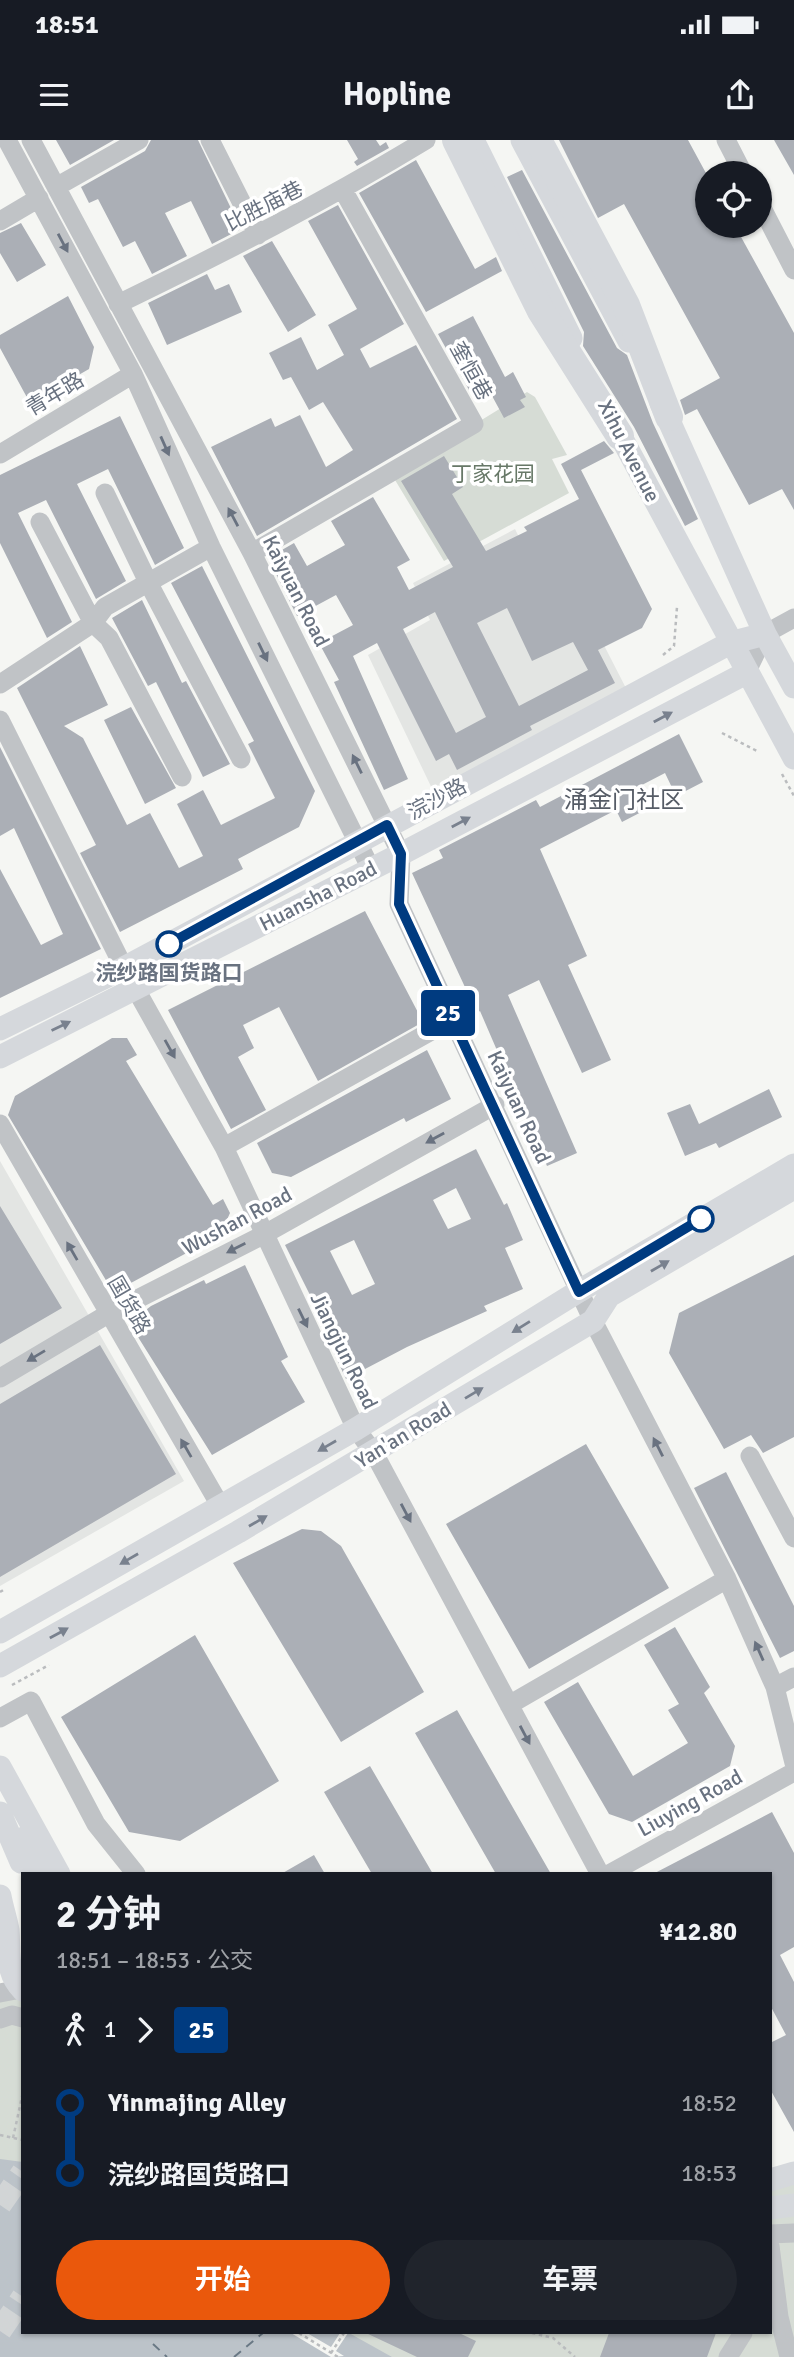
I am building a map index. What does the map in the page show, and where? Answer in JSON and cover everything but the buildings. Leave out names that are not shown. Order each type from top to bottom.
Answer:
[{"type":"highway","points":[[456,140],[541,311],[620,436]]},
{"type":"highway","points":[[538,140],[626,305],[669,417]]},
{"type":"main road","name":"Xihu Avenue","points":[[473,140],[620,436],[794,758]]},
{"type":"main road","points":[[522,140],[669,417],[765,634],[794,687]]},
{"type":"main road","name":"浣沙路","points":[[0,1029],[124,968],[730,643],[765,634]]},
{"type":"main road","name":"Huansha Road","points":[[0,1057],[401,854],[746,673]]},
{"type":"main road","name":"Yan'an Road","points":[[0,1632],[356,1429],[579,1292],[794,1165]]},
{"type":"main road","name":"Yan'an Road","points":[[6,1676],[593,1321],[610,1296],[794,1188]]},
{"type":"main road","points":[[0,1768],[58,1872]]},
{"type":"main road","points":[[0,1788],[39,1872]]},
{"type":"main road","points":[[0,1813],[25,1872]]},
{"type":"main road","points":[[0,1896],[8,1931],[7,1956],[15,1991]]},
{"type":"main road","points":[[772,2181],[794,2173]]},
{"type":"street","points":[[7,140],[133,374],[211,547],[370,869]]},
{"type":"street","name":"Kaiyuan Road","points":[[31,140],[252,553],[401,854],[399,904],[451,1020],[495,1105],[593,1321],[726,1579],[775,1687],[794,1763]]},
{"type":"street","points":[[56,187],[139,140]]},
{"type":"street","points":[[210,140],[258,235]]},
{"type":"street","name":"比胜庙巷","points":[[118,304],[343,190],[426,140]]},
{"type":"street","points":[[726,140],[737,161]]},
{"type":"street","name":"奎恒巷","points":[[252,553],[474,424],[343,190]]},
{"type":"street","points":[[0,221],[39,198]]},
{"type":"street","points":[[772,227],[794,270]]},
{"type":"street","name":"青年路","points":[[0,454],[133,374]]},
{"type":"street","points":[[105,493],[149,584],[241,759]]},
{"type":"street","points":[[40,522],[93,623],[109,638],[183,777]]},
{"type":"street","points":[[0,684],[93,623],[105,607],[211,547]]},
{"type":"street","points":[[746,673],[765,634],[794,618]]},
{"type":"street","name":"Jiangjun Road","points":[[0,720],[124,968],[224,1147],[356,1429],[374,1453],[599,1872]]},
{"type":"street","points":[[224,1147],[451,1020]]},
{"type":"street","name":"Wushan Road","points":[[0,1378],[108,1314],[263,1235],[495,1105]]},
{"type":"street","name":"国货路","points":[[0,1124],[221,1507]]},
{"type":"street","points":[[750,1456],[794,1538]]},
{"type":"street","points":[[509,1705],[726,1579]]},
{"type":"street","points":[[775,1687],[794,1677]]},
{"type":"street","points":[[0,1718],[31,1701],[96,1824],[134,1872]]},
{"type":"street","name":"Liuying Road","points":[[613,1872],[794,1772]]},
{"type":"street","points":[[0,2019],[12,2015],[21,2017]]},
{"type":"street","points":[[772,2186],[782,2207]]},
{"type":"street","points":[[772,2234],[794,2233]]},
{"type":"street","points":[[772,2258],[789,2357]]},
{"type":"street","points":[[728,2357],[742,2334]]},
{"type":"path","points":[[674,646],[677,607]]},
{"type":"path","points":[[722,733],[759,752]]},
{"type":"path","points":[[0,1592],[5,1589]]},
{"type":"path","points":[[6,1676],[49,1665]]},
{"type":"path","points":[[13,2138],[21,2101]]},
{"type":"path","points":[[0,2135],[21,2140]]},
{"type":"path","points":[[301,2334],[338,2357]]},
{"type":"path","points":[[331,2353],[343,2334]]},
{"type":"path","points":[[536,2334],[553,2338],[575,2357]]},
{"type":"shaded area","points":[[515,529],[562,626],[589,616],[630,696],[437,799],[368,655],[430,620],[413,583]]},
{"type":"shaded area","points":[[0,1161],[184,1481],[0,1586]]},
{"type":"shaded area","points":[[0,2159],[21,2162],[21,2334],[351,2334],[392,2357],[0,2357]]},
{"type":"green space","name":"丁家花园","points":[[527,392],[535,397],[567,455],[552,459],[569,493],[444,561],[392,475]]},
{"type":"green space","points":[[0,1999],[21,1999],[21,2334],[772,2334],[772,2185],[794,2179],[794,2357],[0,2357]]},
{"type":"pier","points":[[293,2334],[309,2334],[331,2347],[339,2334],[347,2334],[336,2351],[344,2356],[331,2357]]},
{"type":"ferry route","points":[[234,2357],[262,2334]]},
{"type":"ferry route","points":[[153,2344],[167,2357]]},
{"type":"tunnel","points":[[0,2205],[21,2175]]},
{"type":"tunnel","points":[[0,2331],[21,2300]]},
{"type":"bus line","name":"25","points":[[169,944],[387,825],[401,854],[399,904],[451,1020],[495,1105],[579,1292],[701,1219]]},
{"type":"place","name":"浣纱路国货路口","points":[[169,944]]},
{"type":"district","name":"涌金门社区","points":[[624,800]]}]
